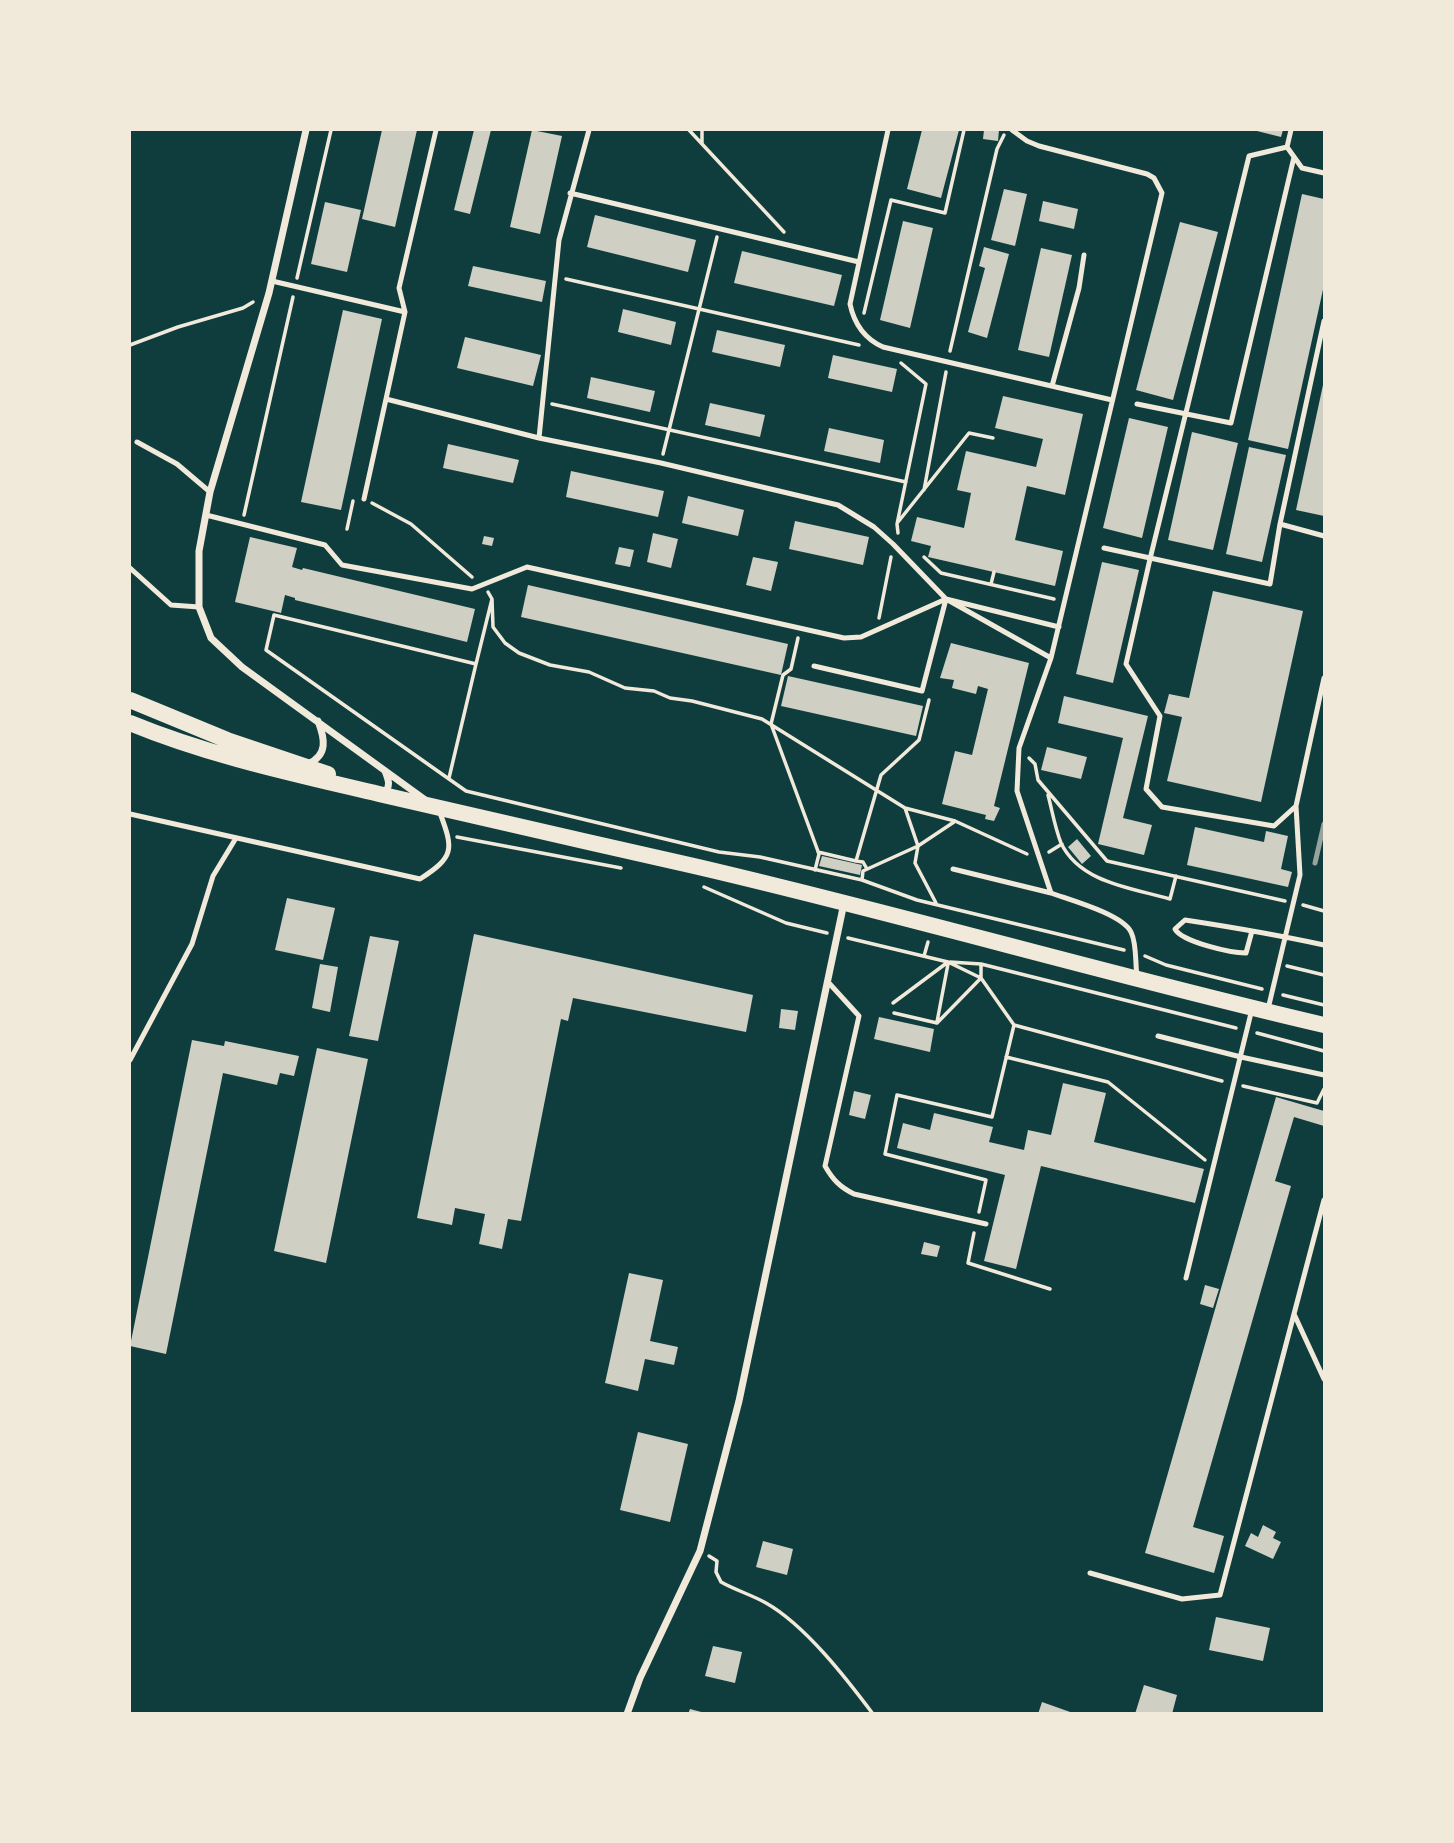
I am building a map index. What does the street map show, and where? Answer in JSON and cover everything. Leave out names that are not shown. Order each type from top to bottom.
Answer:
[{"type":"main road","points":[[130,700],[227,740],[306,765],[383,795]]},
{"type":"main road","points":[[130,723],[233,759],[439,810],[844,903],[1260,1011],[1325,1025]]},
{"type":"street","points":[[306,130],[269,293],[210,492],[199,551],[199,607],[211,638],[242,667],[439,810]]},
{"type":"street","points":[[306,765],[316,760],[323,750],[325,738],[318,721]]},
{"type":"street","points":[[383,795],[388,790],[389,782],[385,771]]},
{"type":"street","points":[[627,1713],[640,1678],[700,1551],[739,1401],[844,903]]},
{"type":"lane","points":[[364,499],[404,312],[399,288],[436,130]]},
{"type":"lane","points":[[538,438],[559,240],[589,130]]},
{"type":"lane","points":[[888,130],[850,304],[853,317],[867,337],[883,347],[1112,400]]},
{"type":"lane","points":[[1012,130],[1027,141],[1039,145],[1146,174],[1154,178],[1160,186],[1161,202],[1051,658],[1019,748],[1017,791],[1051,893]]},
{"type":"lane","points":[[1291,130],[1287,147],[1301,168],[1325,173]]},
{"type":"lane","points":[[1287,147],[1249,156],[1126,664],[1160,716],[1146,789],[1162,807],[1275,826],[1296,806]]},
{"type":"lane","points":[[1137,404],[1231,424],[1294,157]]},
{"type":"lane","points":[[570,193],[859,262]]},
{"type":"lane","points":[[1052,386],[1079,288],[1084,255]]},
{"type":"lane","points":[[272,281],[404,312]]},
{"type":"lane","points":[[1104,548],[1270,584],[1280,524],[1325,321]]},
{"type":"lane","points":[[386,399],[538,438],[661,463],[838,505],[893,544],[946,599],[1051,658]]},
{"type":"lane","points":[[137,442],[177,464],[210,492]]},
{"type":"lane","points":[[206,515],[325,545],[342,565],[472,589],[527,567],[844,638],[860,637],[946,599],[1059,627]]},
{"type":"lane","points":[[1280,524],[1325,536]]},
{"type":"lane","points":[[130,568],[171,605],[199,607]]},
{"type":"lane","points":[[814,666],[922,691],[946,599]]},
{"type":"lane","points":[[1186,1278],[1248,1031],[1270,992],[1300,876],[1296,806],[1325,678]]},
{"type":"lane","points":[[130,814],[420,879],[439,867],[447,857],[448,835],[439,810]]},
{"type":"lane","points":[[130,1060],[192,944],[213,876],[236,838]]},
{"type":"lane","points":[[953,869],[1051,893],[1119,920],[1130,930],[1138,979]]},
{"type":"lane","points":[[1252,930],[1246,953],[1232,953],[1182,936],[1175,929],[1185,920],[1252,930],[1325,945]]},
{"type":"lane","points":[[828,982],[859,1016],[825,1166],[831,1176],[840,1187],[854,1194],[986,1224]]},
{"type":"lane","points":[[1158,1036],[1325,1075]]},
{"type":"lane","points":[[1090,1573],[1182,1598],[1220,1595],[1325,1200]]},
{"type":"lane","points":[[1294,1314],[1325,1379]]},
{"type":"path","points":[[242,525],[331,130]]},
{"type":"path","points":[[689,130],[800,248]]},
{"type":"path","points":[[702,130],[702,144]]},
{"type":"path","points":[[864,316],[891,200],[945,213],[964,130]]},
{"type":"path","points":[[924,490],[948,362],[997,149],[1007,130]]},
{"type":"path","points":[[661,463],[719,229]]},
{"type":"path","points":[[554,276],[861,345]]},
{"type":"path","points":[[130,345],[178,327],[243,308],[269,293]]},
{"type":"path","points":[[876,629],[926,384],[883,347]]},
{"type":"path","points":[[543,402],[905,482]]},
{"type":"path","points":[[897,524],[970,433],[993,438]]},
{"type":"path","points":[[347,529],[354,498],[364,499],[411,524],[438,550],[483,585]]},
{"type":"path","points":[[896,531],[905,540]]},
{"type":"path","points":[[923,556],[941,573],[1065,601]]},
{"type":"path","points":[[991,584],[994,572]]},
{"type":"path","points":[[448,779],[492,598],[493,627],[512,649],[526,656],[550,665],[589,672],[625,688],[654,691],[670,698],[762,719],[905,808],[955,821],[1038,859],[1062,844]]},
{"type":"path","points":[[476,664],[274,615],[266,650],[466,791],[719,852],[760,857],[862,880],[917,900],[1134,952],[1166,965],[1325,1005]]},
{"type":"path","points":[[800,628],[791,668],[783,675],[771,724],[818,852],[816,870]]},
{"type":"path","points":[[856,861],[881,775],[919,740],[929,697]]},
{"type":"path","points":[[1019,748],[1035,764],[1038,780],[1048,793],[1107,860],[1325,911]]},
{"type":"path","points":[[1048,793],[1062,844],[1078,865],[1095,877],[1170,899],[1176,876]]},
{"type":"path","points":[[905,808],[918,846],[915,863],[936,904]]},
{"type":"path","points":[[862,880],[863,871],[918,846],[955,821]]},
{"type":"path","points":[[448,835],[626,869]]},
{"type":"path","points":[[818,852],[863,862],[867,869]]},
{"type":"path","points":[[694,882],[786,923],[948,962],[981,964],[1325,1051]]},
{"type":"path","points":[[948,962],[981,978],[1014,1025],[1234,1084],[1317,1103],[1325,1088]]},
{"type":"path","points":[[893,1003],[948,962]]},
{"type":"path","points":[[937,1023],[948,962]]},
{"type":"path","points":[[1278,963],[1325,975]]},
{"type":"path","points":[[937,1023],[981,978],[981,964]]},
{"type":"path","points":[[894,1013],[937,1023]]},
{"type":"path","points":[[1014,1025],[992,1117],[897,1094],[885,1154],[986,1180],[968,1263],[1051,1289]]},
{"type":"path","points":[[1006,1057],[1108,1082],[1213,1167]]},
{"type":"path","points":[[700,1551],[717,1561],[716,1572],[721,1582],[767,1603],[798,1628],[848,1680],[873,1713]]},
{"type":"building","points":[[382,130],[417,130],[395,227],[362,219]]},
{"type":"building","points":[[474,130],[491,130],[470,214],[454,210]]},
{"type":"building","points":[[532,130],[562,136],[540,234],[510,227]]},
{"type":"building","points":[[922,130],[959,130],[941,198],[907,189]]},
{"type":"building","points":[[984,130],[999,130],[998,141],[983,139]]},
{"type":"building","points":[[1253,130],[1283,130],[1281,137]]},
{"type":"building","points":[[1004,189],[1027,194],[1015,246],[991,240]]},
{"type":"building","points":[[1302,194],[1324,199],[1324,285],[1288,449],[1248,440]]},
{"type":"building","points":[[1043,201],[1078,209],[1074,229],[1039,221]]},
{"type":"building","points":[[325,202],[361,210],[347,272],[311,264]]},
{"type":"building","points":[[595,215],[696,240],[688,272],[587,247]]},
{"type":"building","points":[[903,221],[933,228],[910,328],[880,320]]},
{"type":"building","points":[[1180,222],[1218,232],[1173,400],[1136,390]]},
{"type":"building","points":[[984,247],[1009,254],[987,338],[968,332],[985,268],[979,266]]},
{"type":"building","points":[[1041,248],[1072,255],[1049,357],[1018,350]]},
{"type":"building","points":[[742,251],[842,275],[834,306],[734,283]]},
{"type":"building","points":[[473,266],[546,281],[542,302],[468,286]]},
{"type":"building","points":[[623,309],[676,322],[671,345],[618,332]]},
{"type":"building","points":[[343,310],[382,319],[341,510],[301,502]]},
{"type":"building","points":[[717,330],[785,345],[780,367],[712,352]]},
{"type":"building","points":[[465,337],[541,355],[533,386],[457,368]]},
{"type":"building","points":[[833,355],[897,369],[892,392],[828,378]]},
{"type":"building","points":[[591,377],[655,391],[650,412],[587,398]]},
{"type":"building","points":[[1324,385],[1324,516],[1296,510]]},
{"type":"building","points":[[1003,396],[1083,414],[1065,495],[1027,486],[1015,540],[1063,551],[1055,586],[928,557],[931,546],[911,541],[917,517],[964,528],[971,493],[957,490],[966,451],[1036,467],[1043,439],[995,428]]},
{"type":"building","points":[[710,403],[765,415],[760,437],[705,425]]},
{"type":"building","points":[[1129,418],[1168,427],[1142,538],[1103,528]]},
{"type":"building","points":[[829,428],[884,440],[880,463],[824,451]]},
{"type":"building","points":[[1192,432],[1238,443],[1213,550],[1168,540]]},
{"type":"building","points":[[448,444],[519,460],[513,483],[443,468]]},
{"type":"building","points":[[1249,447],[1286,455],[1262,562],[1226,554]]},
{"type":"building","points":[[571,471],[664,491],[658,517],[566,497]]},
{"type":"building","points":[[688,496],[744,510],[738,536],[682,523]]},
{"type":"building","points":[[795,521],[869,537],[863,565],[789,549]]},
{"type":"building","points":[[653,533],[678,539],[671,568],[647,562]]},
{"type":"building","points":[[484,536],[494,538],[492,546],[482,544]]},
{"type":"building","points":[[250,537],[297,548],[292,567],[475,609],[467,642],[295,600],[285,595],[281,613],[235,602]]},
{"type":"building","points":[[619,547],[634,550],[630,567],[615,564]]},
{"type":"building","points":[[753,557],[778,562],[771,591],[746,585]]},
{"type":"building","points":[[1102,562],[1139,570],[1113,683],[1076,674]]},
{"type":"building","points":[[528,585],[788,644],[781,675],[521,617]]},
{"type":"building","points":[[1213,591],[1303,611],[1261,802],[1167,781],[1182,717],[1164,713],[1169,694],[1189,698]]},
{"type":"building","points":[[951,643],[1029,663],[994,806],[1000,808],[994,821],[985,819],[986,815],[942,804],[955,751],[972,755],[988,689],[978,686],[976,694],[952,688],[954,680],[940,678]]},
{"type":"building","points":[[788,676],[923,706],[916,736],[781,706]]},
{"type":"building","points":[[1064,696],[1148,716],[1123,818],[1152,825],[1144,855],[1098,844],[1123,738],[1058,723]]},
{"type":"building","points":[[1047,747],[1087,757],[1081,779],[1041,770]]},
{"type":"building","points":[[1195,827],[1264,842],[1266,831],[1288,836],[1281,869],[1292,872],[1288,887],[1187,865]]},
{"type":"building","points":[[1077,839],[1091,856],[1082,864],[1068,847]]},
{"type":"building","points":[[822,856],[862,865],[860,875],[819,866]]},
{"type":"building","points":[[287,898],[335,908],[323,960],[275,950]]},
{"type":"building","points":[[474,934],[753,995],[746,1032],[573,998],[568,1021],[561,1019],[521,1221],[508,1219],[502,1249],[479,1244],[485,1214],[455,1208],[452,1225],[417,1218]]},
{"type":"building","points":[[370,936],[399,941],[378,1041],[349,1036]]},
{"type":"building","points":[[320,964],[338,967],[330,1012],[312,1008]]},
{"type":"building","points":[[781,1009],[798,1011],[795,1030],[779,1028]]},
{"type":"building","points":[[879,1017],[934,1029],[930,1052],[874,1039]]},
{"type":"building","points":[[192,1040],[224,1046],[225,1041],[299,1056],[294,1076],[280,1073],[277,1085],[223,1073],[166,1354],[130,1346]]},
{"type":"building","points":[[317,1048],[368,1059],[326,1263],[274,1251]]},
{"type":"building","points":[[1063,1083],[1106,1093],[1094,1142],[1204,1169],[1195,1203],[1041,1166],[1016,1269],[984,1261],[1005,1175],[897,1148],[903,1123],[930,1130],[934,1113],[993,1127],[989,1142],[1024,1150],[1028,1130],[1051,1135]]},
{"type":"building","points":[[854,1091],[871,1095],[865,1119],[849,1115]]},
{"type":"building","points":[[1276,1097],[1324,1111],[1324,1126],[1294,1117],[1275,1181],[1291,1186],[1193,1527],[1224,1536],[1214,1573],[1145,1553]]},
{"type":"building","points":[[924,1242],[940,1246],[937,1257],[921,1254]]},
{"type":"building","points":[[629,1273],[663,1280],[650,1341],[678,1347],[674,1365],[645,1359],[638,1391],[605,1383]]},
{"type":"building","points":[[1205,1285],[1219,1289],[1213,1308],[1200,1304]]},
{"type":"building","points":[[638,1432],[688,1444],[670,1522],[620,1510]]},
{"type":"building","points":[[1263,1525],[1276,1532],[1273,1538],[1281,1542],[1273,1559],[1245,1546],[1251,1533],[1258,1537]]},
{"type":"building","points":[[763,1541],[793,1549],[787,1575],[756,1567]]},
{"type":"building","points":[[1216,1617],[1270,1628],[1263,1661],[1209,1650]]},
{"type":"building","points":[[713,1646],[742,1652],[735,1683],[705,1676]]},
{"type":"building","points":[[1144,1685],[1177,1695],[1172,1714],[1135,1714]]},
{"type":"building","points":[[1042,1702],[1073,1713],[1073,1714],[1038,1714]]},
{"type":"building","points":[[690,1709],[705,1713],[705,1714],[688,1714]]},
{"type":"railway","points":[[1315,863],[1324,824]]}]
